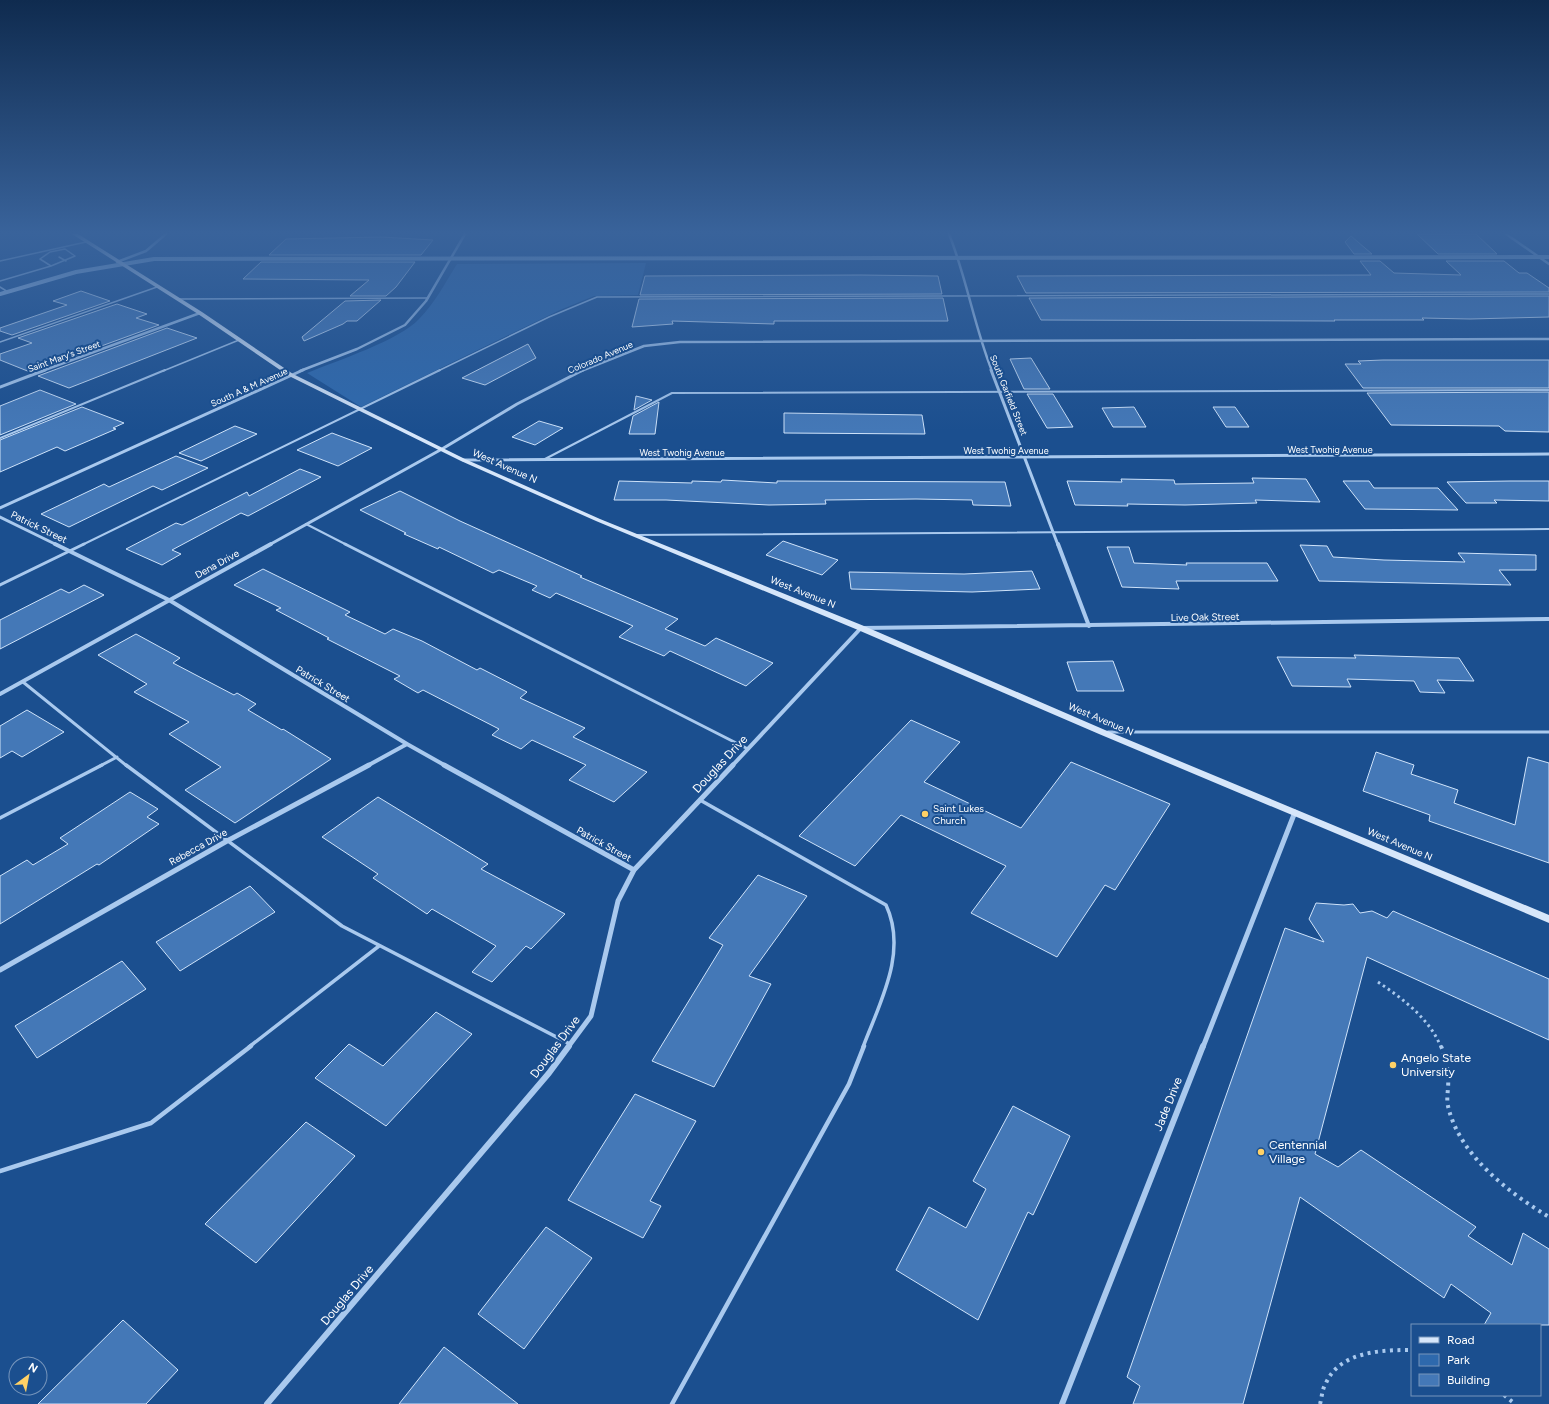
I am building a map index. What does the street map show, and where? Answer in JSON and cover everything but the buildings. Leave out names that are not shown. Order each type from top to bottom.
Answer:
[{"type":"main road","name":"West Avenue N","points":[[179,300],[291,375],[359,410],[463,460],[633,535],[861,628],[1102,732],[1549,919]]},
{"type":"street","name":"South A & M Avenue","points":[[0,508],[291,375],[357,349],[405,325],[427,300]]},
{"type":"street","name":"South Garfield Street","points":[[969,300],[980,341],[1026,457],[1089,626]]},
{"type":"street","name":"Saint Mary's Street","points":[[0,388],[200,313]]},
{"type":"street","name":"Colorado Avenue","points":[[442,449],[531,397],[587,368],[644,346],[680,342],[1549,339]]},
{"type":"street","name":"Dena Drive","points":[[0,694],[442,449]]},
{"type":"street","name":"West Twohig Avenue","points":[[463,460],[1549,454]]},
{"type":"street","name":"Patrick Street","points":[[0,517],[168,600],[407,744],[634,870]]},
{"type":"street","name":"Live Oak Street","points":[[861,628],[1549,619]]},
{"type":"street","name":"Douglas Drive","points":[[267,1404],[549,1073],[591,1016],[618,901],[634,870],[861,628]]},
{"type":"street","name":"Rebecca Drive","points":[[0,970],[228,841],[407,744]]},
{"type":"street","name":"Jade Drive","points":[[1062,1404],[1295,812]]},
{"type":"lane","points":[[0,342],[121,300]]},
{"type":"lane","points":[[0,586],[549,317],[591,300]]},
{"type":"lane","points":[[0,438],[239,340]]},
{"type":"lane","points":[[545,460],[672,393],[1549,390]]},
{"type":"lane","points":[[306,524],[748,749]]},
{"type":"lane","points":[[633,535],[1054,531],[1549,529]]},
{"type":"lane","points":[[23,682],[117,757],[342,926],[570,1044]]},
{"type":"lane","points":[[1102,732],[1549,732]]},
{"type":"lane","points":[[0,818],[117,757]]},
{"type":"lane","points":[[672,1404],[849,1084],[889,980],[895,946],[893,920],[886,905],[700,800]]},
{"type":"lane","points":[[0,1171],[151,1123],[379,946]]},
{"type":"path","points":[[1378,982],[1406,1001],[1426,1021],[1439,1042],[1446,1060],[1449,1076],[1447,1101],[1456,1126],[1476,1157],[1500,1181],[1528,1205],[1549,1217]]},
{"type":"path","points":[[1320,1404],[1326,1381],[1346,1360],[1378,1350],[1411,1350]]},
{"type":"path","points":[[1505,1396],[1515,1404]]},
{"type":"green space","points":[[435,300],[585,300],[560,310],[361,407],[307,373],[398,335],[419,319]]},
{"type":"place","name":"Saint Lukes Church","points":[[925,814]]},
{"type":"place","name":"Angelo State University","points":[[1393,1065]]},
{"type":"place","name":"Centennial Village","points":[[1261,1152]]}]
